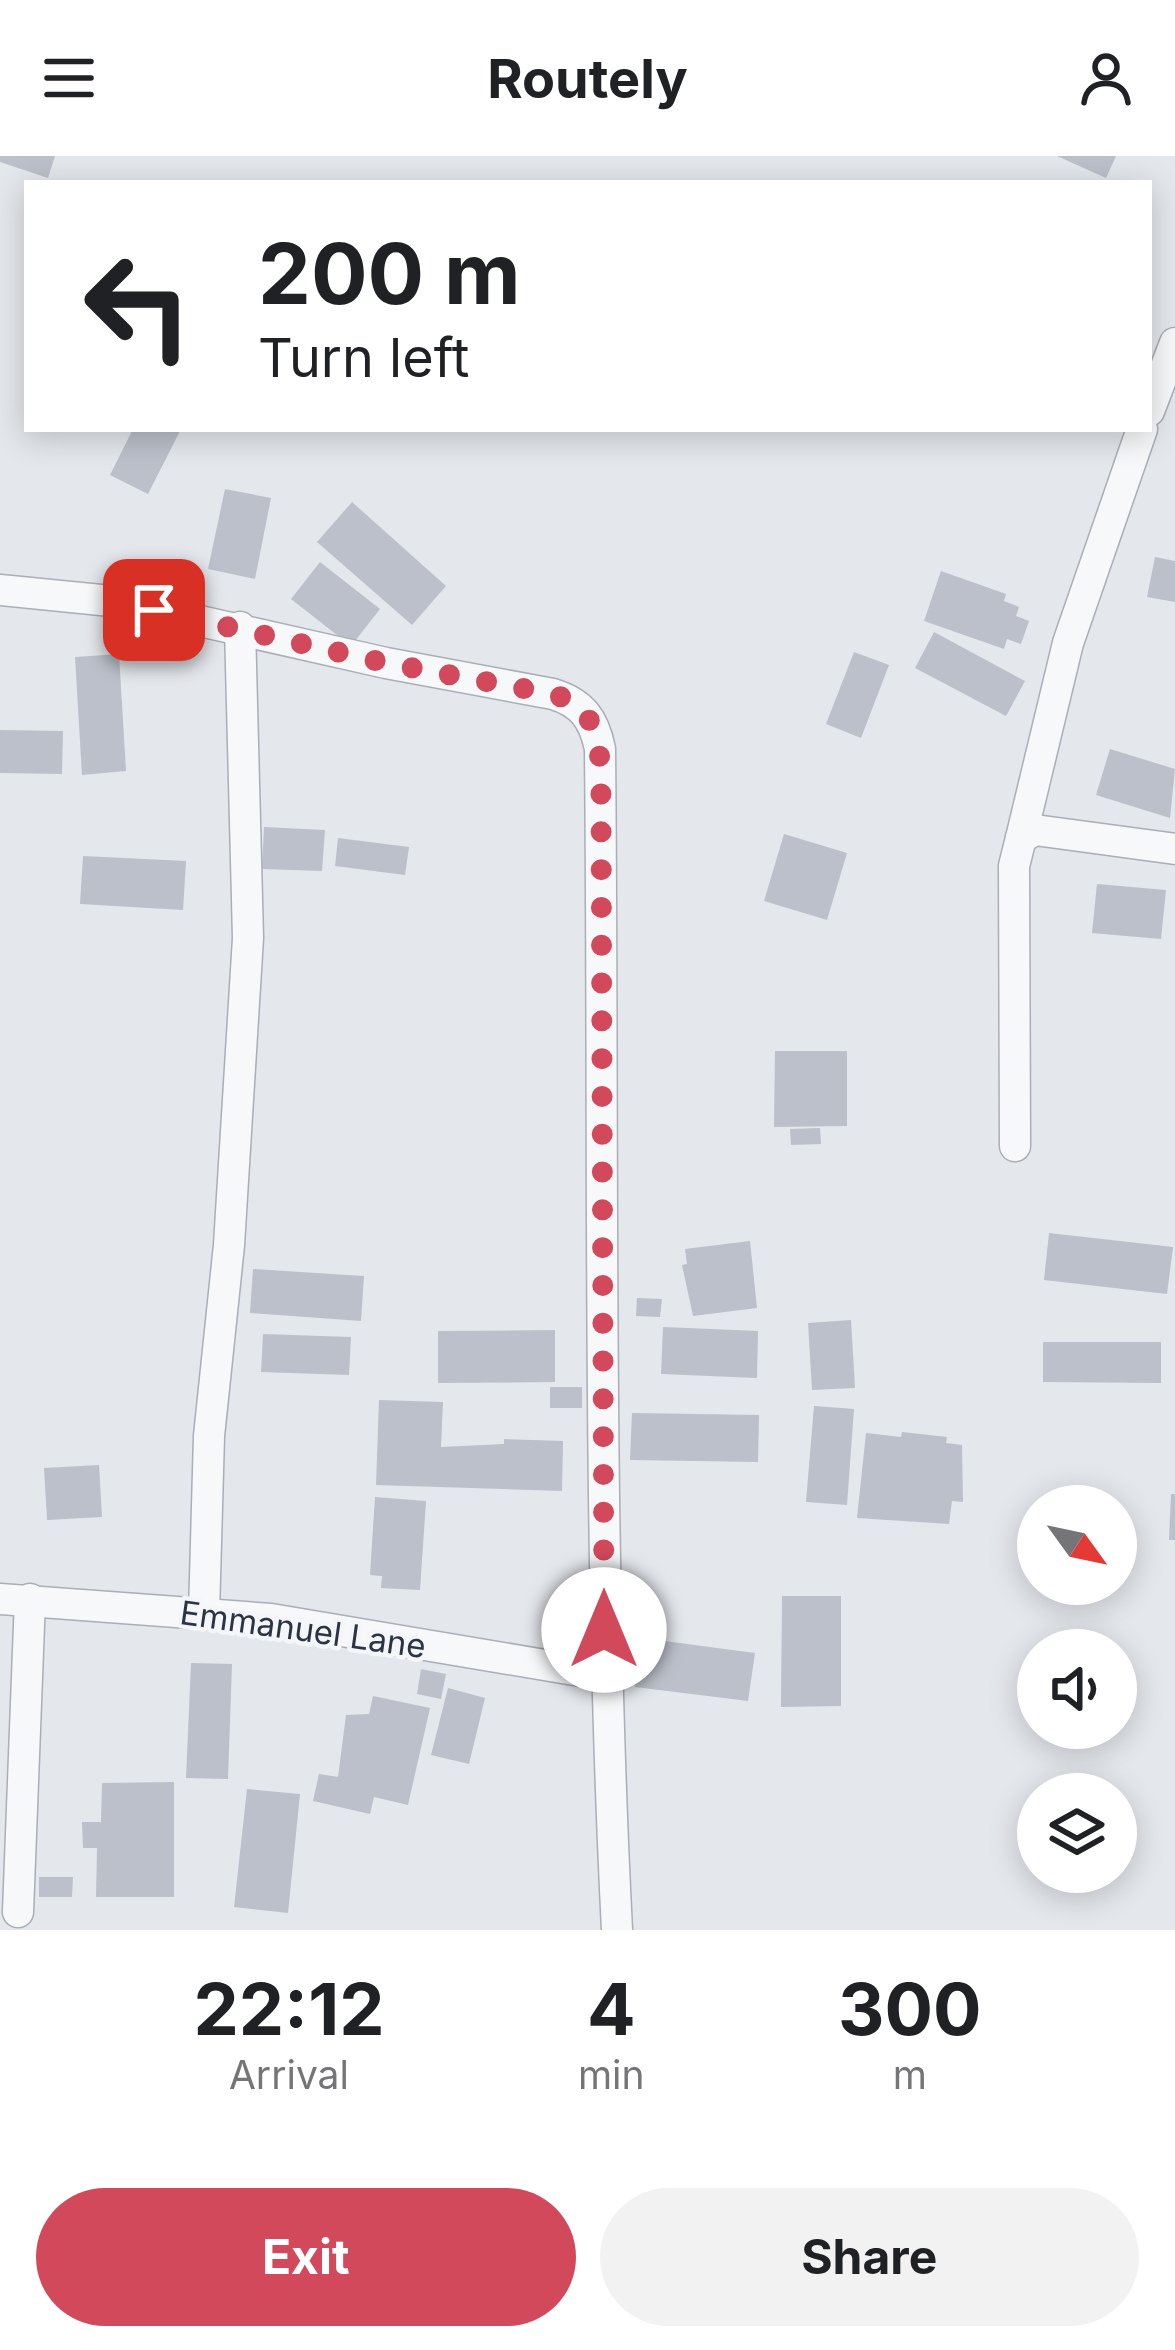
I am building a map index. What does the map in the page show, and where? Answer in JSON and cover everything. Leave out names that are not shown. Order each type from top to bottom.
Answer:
[{"type":"street","points":[[1152,403],[1175,344]]},
{"type":"street","points":[[1015,1146],[1014,866],[1068,643],[1141,432]]},
{"type":"street","points":[[0,590],[111,601],[386,663],[553,694],[571,700],[595,725],[600,749],[604,1675],[616,1930]]},
{"type":"street","points":[[204,1613],[209,1436],[229,1245],[248,938],[239,627]]},
{"type":"street","points":[[1021,838],[1035,830],[1175,849]]},
{"type":"street","points":[[15,1599],[18,1912]]},
{"type":"street","name":"Emmanuel Lane","points":[[15,1599],[271,1618],[604,1675]]},
{"type":"building","points":[[0,156],[55,156],[48,178],[0,162]]},
{"type":"building","points":[[1057,156],[1116,156],[1106,178]]},
{"type":"building","points":[[132,432],[179,432],[148,494],[110,475]]},
{"type":"building","points":[[225,489],[271,498],[255,579],[208,569]]},
{"type":"building","points":[[352,502],[446,586],[412,625],[317,542]]},
{"type":"building","points":[[1155,557],[1175,561],[1175,602],[1147,597]]},
{"type":"building","points":[[320,562],[380,609],[351,646],[291,599]]},
{"type":"building","points":[[941,571],[1006,594],[1004,601],[1019,607],[1016,616],[1029,621],[1021,644],[1007,639],[1004,649],[924,621]]},
{"type":"building","points":[[934,632],[1025,681],[1006,716],[915,668]]},
{"type":"building","points":[[854,652],[889,665],[861,738],[826,724]]},
{"type":"building","points":[[119,654],[126,771],[82,775],[75,657]]},
{"type":"building","points":[[0,730],[63,731],[62,774],[0,773]]},
{"type":"building","points":[[1110,749],[1175,769],[1170,818],[1096,795]]},
{"type":"building","points":[[264,827],[325,830],[322,871],[262,869]]},
{"type":"building","points":[[784,834],[847,853],[827,920],[764,901]]},
{"type":"building","points":[[338,838],[409,847],[405,875],[335,866]]},
{"type":"building","points":[[83,856],[186,861],[183,910],[80,904]]},
{"type":"building","points":[[1097,884],[1166,890],[1161,939],[1092,933]]},
{"type":"building","points":[[775,1051],[847,1051],[847,1126],[774,1127]]},
{"type":"building","points":[[820,1128],[821,1144],[791,1145],[790,1129]]},
{"type":"building","points":[[1049,1233],[1173,1247],[1167,1294],[1044,1280]]},
{"type":"building","points":[[750,1241],[757,1308],[693,1316],[682,1265],[687,1264],[685,1249]]},
{"type":"building","points":[[253,1269],[364,1276],[361,1321],[250,1313]]},
{"type":"building","points":[[637,1298],[662,1299],[660,1317],[636,1316]]},
{"type":"building","points":[[851,1320],[855,1388],[812,1390],[808,1323]]},
{"type":"building","points":[[663,1327],[758,1331],[757,1378],[661,1374]]},
{"type":"building","points":[[555,1330],[555,1382],[438,1383],[438,1331]]},
{"type":"building","points":[[263,1334],[351,1337],[349,1375],[261,1372]]},
{"type":"building","points":[[1043,1342],[1161,1342],[1161,1383],[1043,1382]]},
{"type":"building","points":[[550,1387],[582,1387],[582,1408],[550,1408]]},
{"type":"building","points":[[379,1400],[443,1402],[441,1447],[504,1444],[504,1439],[563,1441],[562,1491],[376,1485]]},
{"type":"building","points":[[814,1406],[854,1409],[847,1505],[806,1502]]},
{"type":"building","points":[[632,1413],[759,1415],[758,1462],[630,1460]]},
{"type":"building","points":[[902,1432],[947,1437],[946,1443],[962,1445],[963,1502],[952,1501],[949,1524],[857,1518],[866,1433],[901,1437]]},
{"type":"building","points":[[99,1465],[102,1517],[47,1520],[44,1468]]},
{"type":"building","points":[[1171,1494],[1175,1494],[1175,1540],[1169,1540]]},
{"type":"building","points":[[375,1497],[426,1501],[420,1590],[381,1588],[382,1576],[370,1575]]},
{"type":"building","points":[[782,1596],[841,1596],[841,1706],[781,1707]]},
{"type":"building","points":[[642,1638],[755,1653],[748,1701],[635,1687]]},
{"type":"building","points":[[191,1663],[232,1664],[228,1779],[186,1778]]},
{"type":"building","points":[[421,1669],[446,1674],[441,1699],[417,1694]]},
{"type":"building","points":[[448,1688],[485,1698],[469,1764],[431,1755]]},
{"type":"building","points":[[373,1696],[430,1708],[408,1805],[374,1797],[370,1814],[313,1801],[319,1774],[338,1777],[346,1715],[369,1714]]},
{"type":"building","points":[[174,1782],[174,1897],[96,1897],[97,1848],[83,1848],[82,1822],[101,1822],[102,1783]]},
{"type":"building","points":[[247,1789],[300,1794],[288,1913],[234,1907]]},
{"type":"building","points":[[39,1877],[73,1877],[72,1897],[39,1897]]},
{"type":"route","points":[[154,610],[386,663],[553,694],[571,700],[595,725],[601,796],[604,1630]]}]
